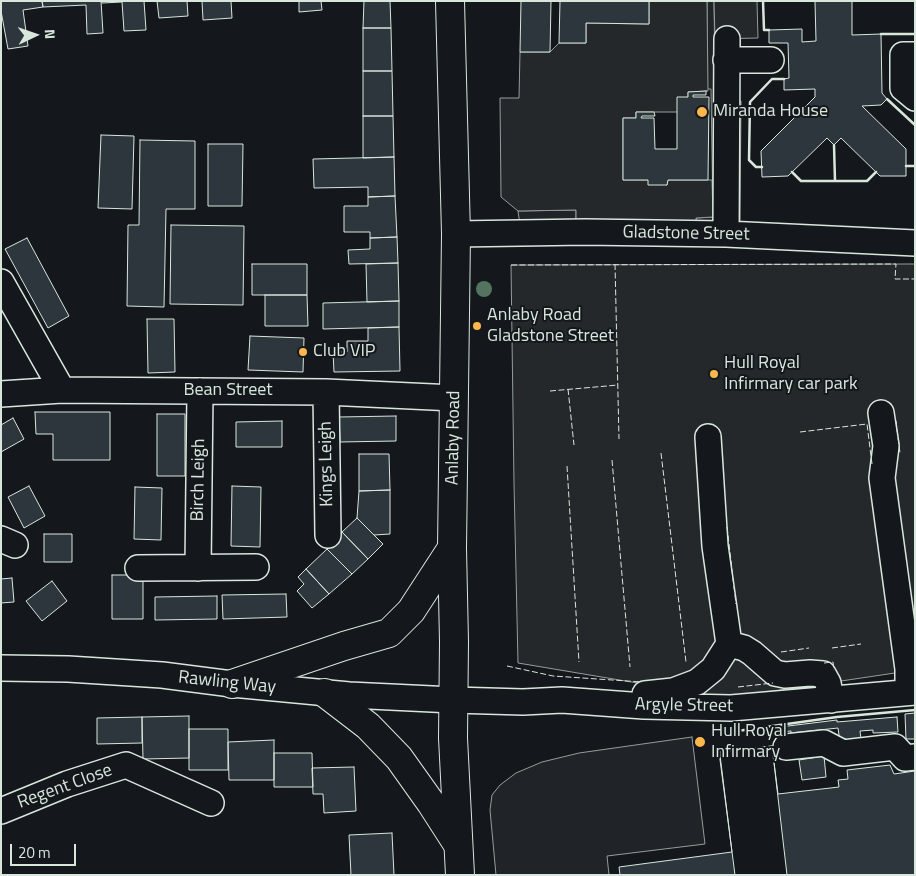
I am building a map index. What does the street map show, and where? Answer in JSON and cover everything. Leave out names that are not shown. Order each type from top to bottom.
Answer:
[{"type":"main road","name":"Anlaby Road","points":[[450,1],[456,234],[452,548],[453,700],[460,875]]},
{"type":"main road","points":[[232,684],[344,646],[389,633],[411,611],[452,548]]},
{"type":"main road","points":[[325,694],[368,726],[399,758],[431,803],[458,846]]},
{"type":"street","points":[[726,234],[727,49],[771,60]]},
{"type":"street","points":[[915,55],[903,55],[903,88],[915,98]]},
{"type":"street","name":"Gladstone Street","points":[[456,234],[585,232],[726,234],[915,243]]},
{"type":"street","points":[[1,282],[62,390]]},
{"type":"street","name":"Bean Street","points":[[1,394],[62,390],[326,392],[454,398]]},
{"type":"street","name":"Birch Leigh","points":[[198,568],[200,391]]},
{"type":"street","name":"Kings Leigh","points":[[326,392],[328,535]]},
{"type":"street","points":[[881,413],[886,446],[896,475],[915,611]]},
{"type":"street","points":[[562,700],[673,691],[697,682],[713,669],[729,644],[702,437]]},
{"type":"street","points":[[886,446],[882,478],[911,692]]},
{"type":"street","points":[[138,568],[256,567]]},
{"type":"street","points":[[729,644],[744,648],[752,653],[775,673],[785,676],[810,673],[823,674],[828,682],[831,700]]},
{"type":"street","name":"Rawling Way","points":[[1,668],[68,669],[162,675],[325,694],[453,700]]},
{"type":"street","name":"Argyle Street","points":[[453,700],[523,702],[562,700],[644,706],[731,708],[911,692]]},
{"type":"street","points":[[786,747],[824,743],[843,753],[895,747],[905,758],[915,757]]},
{"type":"street","name":"Regent Close","points":[[1,811],[67,784],[126,765],[211,803]]},
{"type":"shaded area","points":[[649,1],[707,1],[708,91],[688,92],[688,97],[677,112],[636,112],[636,118],[623,118],[623,180],[648,180],[667,185],[668,180],[712,180],[713,217],[696,218],[696,221],[576,223],[576,210],[518,211],[501,197],[500,98],[519,98],[520,52],[550,52],[559,43],[586,43],[586,23],[649,24]]},
{"type":"shaded area","points":[[707,1],[714,1],[717,215],[713,224],[636,222],[696,221],[696,218],[713,217],[711,89],[707,89]]},
{"type":"shaded area","points":[[714,1],[757,1],[758,38],[715,39]]},
{"type":"shaded area","points":[[735,101],[741,101],[740,222],[737,221]]},
{"type":"shaded area","points":[[576,210],[576,223],[520,225],[518,211]]},
{"type":"shaded area","name":"Hull Royal Infirmary car park","points":[[915,264],[915,670],[727,698],[518,663],[511,265]]},
{"type":"shaded area","points":[[692,737],[705,844],[607,856],[609,875],[496,875],[490,810],[492,795],[500,785],[516,773],[542,762],[579,753]]},
{"type":"building","points":[[1,1],[42,1],[43,7],[23,10],[28,46],[8,49]]},
{"type":"building","points":[[42,1],[101,1],[103,33],[87,34],[86,5],[43,7]]},
{"type":"building","points":[[101,1],[144,1],[146,30],[124,31],[122,2],[102,3]]},
{"type":"building","points":[[157,1],[187,1],[188,16],[159,18]]},
{"type":"building","points":[[202,1],[231,1],[232,18],[203,20]]},
{"type":"building","points":[[299,1],[321,1],[322,10],[299,12]]},
{"type":"building","points":[[364,1],[390,1],[391,28],[363,28]]},
{"type":"building","points":[[521,1],[551,1],[550,52],[520,52]]},
{"type":"building","points":[[560,1],[649,1],[649,24],[586,23],[586,43],[559,43]]},
{"type":"building","name":"Miranda House","points":[[815,1],[852,1],[852,35],[881,34],[882,93],[887,99],[881,105],[862,106],[906,149],[906,176],[880,176],[841,138],[834,145],[827,138],[788,176],[762,177],[761,151],[815,97],[815,89],[784,90],[784,79],[789,78],[788,43],[769,43],[769,30],[802,29],[802,42],[816,41]]},
{"type":"building","points":[[363,28],[391,28],[392,71],[363,71]]},
{"type":"building","points":[[363,71],[392,71],[393,116],[363,116]]},
{"type":"building","points":[[706,91],[706,95],[693,95],[693,97],[709,97],[708,180],[668,180],[667,185],[648,185],[648,180],[623,180],[623,118],[636,118],[636,112],[654,112],[655,116],[642,116],[641,118],[654,118],[655,149],[677,149],[677,97],[688,97],[688,92]]},
{"type":"building","points":[[363,116],[393,116],[394,157],[363,158]]},
{"type":"building","points":[[101,135],[134,136],[132,209],[98,208]]},
{"type":"building","points":[[140,140],[195,141],[195,209],[166,209],[164,307],[127,306],[128,225],[139,225]]},
{"type":"building","points":[[208,144],[243,144],[242,206],[208,206]]},
{"type":"building","points":[[394,157],[395,196],[368,197],[368,187],[314,188],[313,159]]},
{"type":"building","points":[[395,196],[397,237],[370,238],[370,232],[344,232],[344,206],[368,206],[368,197]]},
{"type":"building","points":[[171,225],[244,226],[243,305],[170,304]]},
{"type":"building","points":[[397,237],[398,263],[349,264],[348,250],[370,249],[370,238]]},
{"type":"building","points":[[27,238],[69,316],[48,328],[5,249]]},
{"type":"building","points":[[398,263],[399,301],[367,302],[366,264]]},
{"type":"building","points":[[252,264],[307,264],[307,295],[252,295]]},
{"type":"building","points":[[265,295],[307,295],[308,326],[265,326]]},
{"type":"building","points":[[399,301],[399,327],[323,329],[323,303]]},
{"type":"building","points":[[147,319],[174,319],[175,372],[148,373]]},
{"type":"building","points":[[399,327],[400,371],[334,372],[333,352],[347,352],[347,341],[368,341],[368,328]]},
{"type":"building","points":[[250,336],[304,338],[303,372],[248,370]]},
{"type":"building","points":[[35,412],[110,412],[110,460],[53,460],[53,434],[36,434]]},
{"type":"building","points":[[157,414],[185,414],[185,476],[157,476]]},
{"type":"building","points":[[396,416],[396,441],[340,442],[339,417]]},
{"type":"building","points":[[13,418],[24,439],[1,452],[1,425]]},
{"type":"building","points":[[282,421],[282,447],[236,447],[236,422]]},
{"type":"building","points":[[359,454],[389,454],[390,490],[359,491]]},
{"type":"building","points":[[29,486],[45,516],[24,528],[8,497]]},
{"type":"building","points":[[232,486],[261,487],[260,547],[231,546]]},
{"type":"building","points":[[135,487],[162,488],[161,540],[134,539]]},
{"type":"building","points":[[390,490],[390,534],[374,535],[357,518],[359,491]]},
{"type":"building","points":[[357,518],[383,544],[368,559],[342,532]]},
{"type":"building","points":[[342,532],[368,559],[352,574],[327,549]]},
{"type":"building","points":[[44,534],[72,534],[72,562],[44,562]]},
{"type":"building","points":[[327,549],[352,574],[329,594],[306,569]]},
{"type":"building","points":[[306,569],[329,594],[312,608],[297,591],[304,584],[298,577]]},
{"type":"building","points":[[112,575],[143,575],[143,619],[112,619]]},
{"type":"building","points":[[12,578],[14,602],[1,603],[1,579]]},
{"type":"building","points":[[52,581],[67,601],[42,621],[26,601]]},
{"type":"building","points":[[286,594],[287,617],[223,619],[222,595]]},
{"type":"building","points":[[217,596],[217,619],[155,620],[155,597]]},
{"type":"building","points":[[915,713],[915,739],[906,739],[905,714]]},
{"type":"building","points":[[189,716],[189,758],[143,759],[142,717]]},
{"type":"building","points":[[142,717],[142,743],[97,744],[97,718]]},
{"type":"building","points":[[897,717],[898,732],[873,733],[873,730],[860,731],[861,739],[840,742],[838,728],[791,733],[791,731],[780,732],[780,727],[837,720],[837,722]]},
{"type":"building","points":[[189,729],[228,729],[228,770],[189,770]]},
{"type":"building","points":[[274,740],[274,780],[229,780],[228,742]]},
{"type":"building","points":[[772,746],[778,794],[839,787],[838,780],[848,779],[847,770],[890,765],[894,774],[915,771],[915,875],[620,875],[619,867],[732,852],[721,752]]},
{"type":"building","points":[[772,746],[787,875],[735,875],[719,752]]},
{"type":"building","points":[[274,753],[312,753],[313,787],[274,787]]},
{"type":"building","points":[[824,756],[826,777],[802,780],[799,760]]},
{"type":"building","points":[[354,767],[356,811],[324,813],[323,794],[313,794],[312,768]]},
{"type":"building","points":[[392,833],[394,875],[351,875],[349,835]]},
{"type":"fence","points":[[615,264],[619,439]]},
{"type":"fence","points":[[511,265],[896,264],[895,279],[915,279]]},
{"type":"fence","points":[[550,391],[618,385]]},
{"type":"fence","points":[[568,389],[574,445]]},
{"type":"fence","points":[[896,421],[900,453]]},
{"type":"fence","points":[[800,432],[867,424],[872,464]]},
{"type":"fence","points":[[661,453],[686,662]]},
{"type":"fence","points":[[612,460],[630,667]]},
{"type":"fence","points":[[567,466],[579,662]]},
{"type":"fence","points":[[727,527],[736,604]]},
{"type":"fence","points":[[832,648],[861,644]]},
{"type":"fence","points":[[781,652],[809,648]]},
{"type":"fence","points":[[824,663],[833,662],[834,670]]},
{"type":"fence","points":[[507,666],[553,676],[642,682]]},
{"type":"fence","points":[[738,687],[773,683]]},
{"type":"wall","points":[[763,1],[764,30],[769,30]]},
{"type":"wall","points":[[881,34],[915,34]]},
{"type":"wall","points":[[762,167],[756,167],[749,160],[750,102],[772,79],[784,79]]},
{"type":"wall","points":[[887,99],[915,125]]},
{"type":"wall","points":[[834,145],[835,181]]},
{"type":"wall","points":[[906,166],[915,166]]},
{"type":"wall","points":[[792,172],[801,181],[867,181],[876,172]]},
{"type":"wall","points":[[737,731],[837,717],[915,710]]},
{"type":"place","name":"Miranda House","points":[[702,112]]},
{"type":"place","name":"Anlaby Road Gladstone Street","points":[[477,326]]},
{"type":"place","name":"Club VIP","points":[[303,352]]},
{"type":"place","name":"Hull Royal Infirmary car park","points":[[714,374]]},
{"type":"place","name":"Hull Royal Infirmary","points":[[700,742]]}]
